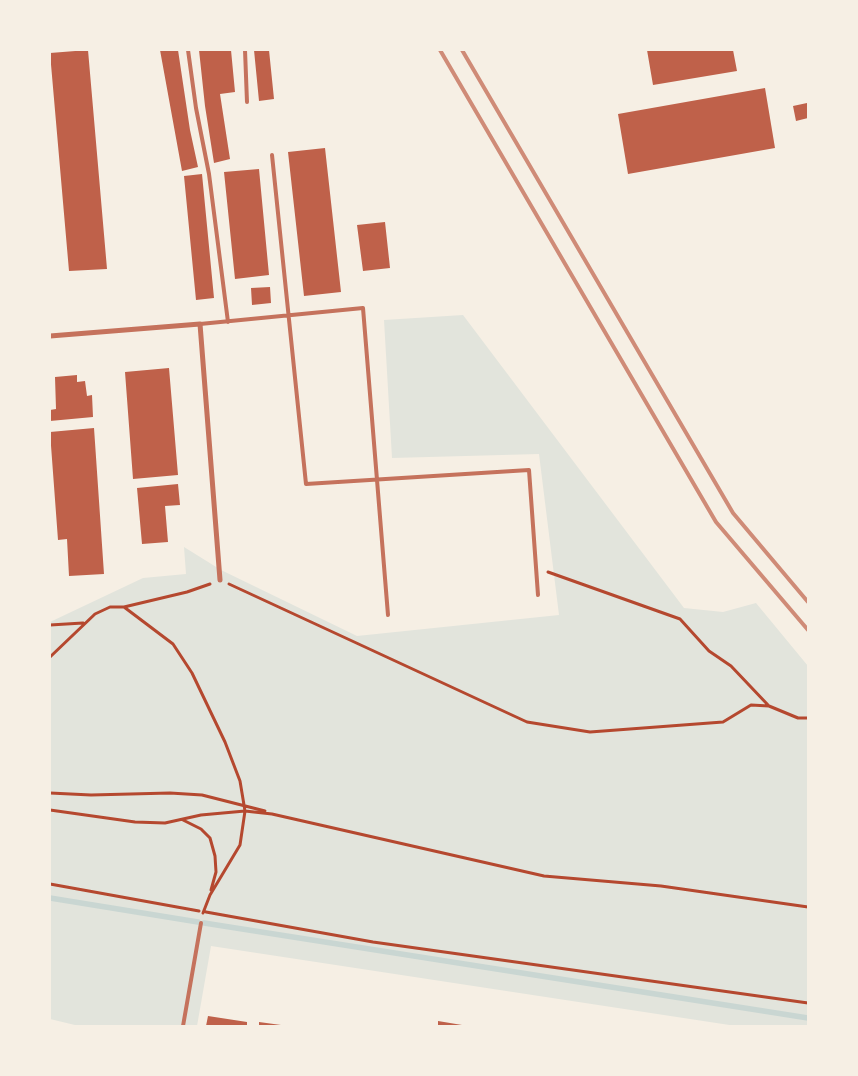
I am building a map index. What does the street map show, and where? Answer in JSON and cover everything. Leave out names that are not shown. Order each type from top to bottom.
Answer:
[{"type":"street","points":[[50,336],[200,324],[220,580]]},
{"type":"lane","points":[[188,50],[196,108],[209,174],[228,322]]},
{"type":"lane","points":[[245,50],[247,102]]},
{"type":"lane","points":[[272,155],[306,484],[376,478],[529,470],[538,596]]},
{"type":"lane","points":[[200,324],[363,308],[388,615]]},
{"type":"lane","points":[[183,1026],[201,923]]},
{"type":"path","points":[[536,568],[680,619],[709,651],[731,666],[769,706]]},
{"type":"path","points":[[50,657],[69,641],[83,623],[95,614],[110,607],[124,607],[187,592],[220,580],[527,722],[590,732],[723,722],[751,706],[769,706],[798,718],[808,718]]},
{"type":"path","points":[[124,607],[173,644],[192,673],[225,742],[240,781],[245,811],[240,844],[210,895],[203,911],[201,923]]},
{"type":"path","points":[[50,625],[83,623]]},
{"type":"path","points":[[50,793],[91,796],[170,794],[202,796],[244,805],[272,814],[544,876],[661,886],[808,907]]},
{"type":"path","points":[[50,810],[135,822],[165,823],[180,819],[245,811],[272,814]]},
{"type":"path","points":[[180,819],[201,829],[210,838],[215,856],[216,872],[210,895]]},
{"type":"path","points":[[50,884],[169,903],[203,911],[382,943],[808,1003]]},
{"type":"shaded area","points":[[463,315],[684,608],[723,612],[756,603],[808,666],[808,1026],[736,1026],[211,946],[197,1026],[79,1026],[50,1019],[50,622],[143,578],[186,574],[184,547],[221,570],[357,636],[559,615],[539,454],[392,458],[384,320]]},
{"type":"building","points":[[88,50],[107,269],[69,271],[50,53]]},
{"type":"building","points":[[160,50],[178,50],[190,130],[198,167],[182,171]]},
{"type":"building","points":[[199,50],[231,50],[235,92],[220,94],[230,159],[214,163],[205,106]]},
{"type":"building","points":[[254,50],[269,50],[274,99],[259,101]]},
{"type":"building","points":[[647,50],[733,50],[737,71],[653,85]]},
{"type":"building","points":[[765,88],[775,148],[628,174],[618,114]]},
{"type":"building","points":[[807,103],[808,118],[796,121],[793,106]]},
{"type":"building","points":[[325,148],[341,292],[304,296],[288,152]]},
{"type":"building","points":[[259,169],[269,275],[235,279],[224,172]]},
{"type":"building","points":[[202,174],[214,298],[196,300],[184,176]]},
{"type":"building","points":[[385,222],[390,268],[363,271],[357,225]]},
{"type":"building","points":[[270,287],[271,303],[252,305],[251,288]]},
{"type":"building","points":[[169,368],[178,475],[133,479],[125,372]]},
{"type":"building","points":[[77,375],[77,382],[85,381],[87,396],[92,395],[93,417],[50,421],[50,410],[56,409],[55,377]]},
{"type":"building","points":[[94,428],[104,574],[69,576],[67,539],[58,540],[50,432]]},
{"type":"building","points":[[178,484],[180,505],[165,506],[168,542],[142,544],[137,488]]},
{"type":"building","points":[[208,1016],[247,1022],[247,1026],[206,1026]]},
{"type":"building","points":[[438,1021],[462,1025],[462,1026],[438,1026]]},
{"type":"building","points":[[259,1022],[281,1025],[281,1026],[259,1026]]},
{"type":"waterway","points":[[50,898],[198,922]]},
{"type":"waterway","points":[[204,923],[808,1018]]},
{"type":"railway","points":[[440,50],[716,522],[808,630]]},
{"type":"railway","points":[[462,50],[733,513],[808,602]]}]
